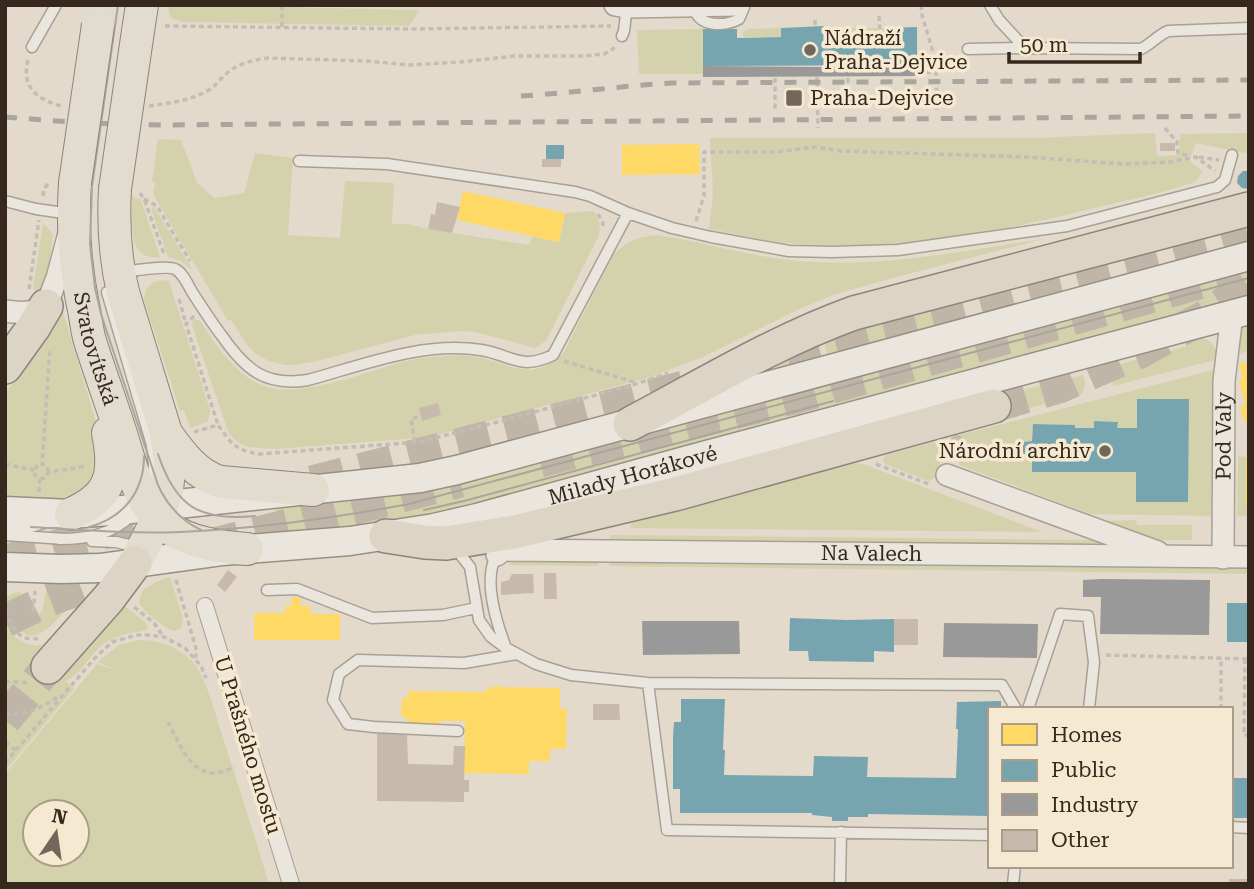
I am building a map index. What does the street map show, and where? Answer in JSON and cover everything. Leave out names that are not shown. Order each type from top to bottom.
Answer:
[{"type":"highway","points":[[630,424],[825,323],[854,313],[1249,209]]},
{"type":"highway","points":[[5,367],[42,312]]},
{"type":"highway","points":[[386,536],[446,543],[514,532],[629,506],[994,406]]},
{"type":"highway","points":[[55,663],[108,598],[156,561]]},
{"type":"main road","name":"Svatovítská","points":[[100,15],[63,181],[73,218],[78,286],[89,339],[134,473],[150,508]]},
{"type":"main road","name":"Svatovítská","points":[[148,21],[128,191],[114,224],[112,278],[126,304],[179,433],[169,453],[170,473],[150,508]]},
{"type":"main road","points":[[5,511],[65,527],[150,508],[420,478],[630,424],[1249,256]]},
{"type":"main road","name":"Milady Horákové","points":[[5,566],[41,569],[91,568],[247,549],[350,541],[477,518],[1241,312]]},
{"type":"main road","points":[[65,527],[104,491],[111,474],[111,449],[89,339]]},
{"type":"main road","points":[[179,433],[186,459],[210,478],[221,482],[313,490]]},
{"type":"main road","points":[[150,508],[166,526],[193,539],[223,547],[247,549]]},
{"type":"main road","points":[[150,508],[156,561]]},
{"type":"street","points":[[623,16],[737,5]]},
{"type":"street","points":[[5,311],[42,312],[57,278],[73,218]]},
{"type":"street","name":"Pod Valy","points":[[1223,558],[1224,381],[1241,312]]},
{"type":"street","points":[[941,481],[1102,531],[1173,557]]},
{"type":"street","points":[[1102,531],[1114,557]]},
{"type":"street","name":"Na Valech","points":[[497,555],[508,550],[1249,557]]},
{"type":"street","name":"U Prašného mostu","points":[[205,606],[291,884]]},
{"type":"lane","points":[[32,47],[56,5]]},
{"type":"lane","points":[[695,7],[695,14],[700,20],[721,23],[739,19],[745,5]]},
{"type":"lane","points":[[990,5],[999,20],[1025,48]]},
{"type":"lane","points":[[968,49],[1141,49],[1168,31],[1249,28]]},
{"type":"lane","points":[[299,161],[387,164],[575,192],[672,228],[789,251],[832,252],[911,248],[1067,226],[1217,187],[1225,180],[1232,155]]},
{"type":"lane","points":[[5,201],[73,218]]},
{"type":"lane","points":[[150,508],[149,489],[154,454],[116,323],[112,278],[176,269],[234,354],[260,375],[283,381],[308,380],[398,355],[445,347],[483,350],[523,363],[540,361],[553,355],[628,213]]},
{"type":"lane","points":[[5,525],[65,527],[116,542],[156,561]]},
{"type":"lane","points":[[5,536],[65,527]]},
{"type":"lane","points":[[446,543],[459,553],[470,567],[478,620],[491,637],[536,664],[571,675],[648,683],[1002,685],[1015,707]]},
{"type":"lane","points":[[497,555],[492,568],[492,604],[506,648]]},
{"type":"lane","points":[[267,590],[297,589],[372,618],[443,615],[476,608]]},
{"type":"lane","points":[[1029,707],[1060,614],[1088,615],[1094,662],[1089,707]]},
{"type":"lane","points":[[458,731],[348,724],[333,700],[339,674],[358,660],[464,663],[517,654]]},
{"type":"lane","points":[[648,683],[667,830],[988,835]]},
{"type":"lane","points":[[840,884],[841,832]]},
{"type":"path","points":[[282,5],[282,29]]},
{"type":"path","points":[[921,5],[936,62],[937,111]]},
{"type":"path","points":[[148,21],[282,29],[412,29],[623,16],[613,49],[604,54],[515,55],[409,65],[268,58],[246,62],[228,72],[218,84],[190,99],[164,104]]},
{"type":"path","points":[[880,16],[880,33],[883,33]]},
{"type":"path","points":[[815,20],[815,26]]},
{"type":"path","points":[[817,76],[818,128]]},
{"type":"path","points":[[775,78],[775,112]]},
{"type":"path","points":[[848,78],[849,111]]},
{"type":"path","points":[[691,232],[704,196],[704,152],[776,152],[815,147],[841,151],[1027,157],[1123,164],[1169,162],[1196,157],[1178,153],[1177,142],[1166,128]]},
{"type":"path","points":[[42,464],[40,209],[44,188],[63,181]]},
{"type":"path","points":[[128,191],[158,206],[193,267]]},
{"type":"path","points":[[144,199],[165,256]]},
{"type":"path","points":[[596,209],[603,223],[602,233]]},
{"type":"path","points":[[178,298],[218,425],[242,451],[259,454],[415,442],[505,420],[673,372]]},
{"type":"path","points":[[186,324],[203,309]]},
{"type":"path","points":[[553,355],[560,360],[639,383]]},
{"type":"path","points":[[415,442],[411,419],[421,416]]},
{"type":"path","points":[[179,433],[218,425]]},
{"type":"path","points":[[871,462],[941,481]]},
{"type":"path","points":[[5,464],[34,470]]},
{"type":"path","points":[[34,470],[42,464]]},
{"type":"path","points":[[42,464],[49,472]]},
{"type":"path","points":[[40,479],[45,478],[49,472],[88,466]]},
{"type":"path","points":[[34,470],[36,477],[40,479]]},
{"type":"path","points":[[39,496],[40,479]]},
{"type":"path","points":[[156,561],[197,652],[195,658]]},
{"type":"path","points":[[33,612],[35,588]]},
{"type":"path","points":[[128,603],[154,623],[164,638]]},
{"type":"path","points":[[5,611],[15,632],[36,640],[55,663],[61,695],[41,708],[5,715]]},
{"type":"path","points":[[55,663],[94,659],[113,642],[137,635],[148,635],[164,638],[185,648],[201,666],[206,678]]},
{"type":"path","points":[[1093,654],[1247,659],[1244,735],[1249,735]]},
{"type":"path","points":[[1221,658],[1221,707]]},
{"type":"path","points":[[5,763],[16,751],[55,663]]},
{"type":"path","points":[[168,722],[184,752],[200,769],[216,773],[235,767]]},
{"type":"path","points":[[5,742],[16,751]]},
{"type":"shaded area","points":[[168,5],[278,5],[420,10],[409,26],[184,22],[172,19]]},
{"type":"shaded area","points":[[781,28],[781,37],[743,37],[743,32],[748,29]]},
{"type":"shaded area","points":[[839,28],[878,28],[877,36],[839,36]]},
{"type":"shaded area","points":[[703,29],[703,74],[639,74],[637,30]]},
{"type":"shaded area","points":[[1155,133],[1157,156],[1179,155],[1180,134],[1249,133],[1249,154],[1196,143],[1189,160],[1203,172],[1195,182],[1066,215],[952,237],[836,246],[776,242],[709,229],[713,194],[710,138],[1032,138]]},
{"type":"shaded area","points":[[158,139],[181,140],[197,182],[214,198],[244,193],[255,153],[293,158],[288,235],[340,238],[345,181],[394,183],[392,224],[408,224],[529,245],[533,236],[559,242],[565,213],[594,211],[600,224],[599,235],[546,341],[535,348],[475,332],[460,331],[415,335],[317,361],[285,365],[269,361],[255,353],[231,320],[228,321],[153,194]]},
{"type":"shaded area","points":[[132,196],[141,200],[160,257],[149,257],[141,253],[136,246],[132,227]]},
{"type":"shaded area","points":[[152,207],[193,271],[181,261],[168,257]]},
{"type":"shaded area","points":[[43,223],[53,234],[49,266],[41,294],[33,287]]},
{"type":"shaded area","points":[[657,235],[763,256],[829,263],[921,257],[1043,239],[836,294],[797,310],[703,357],[650,377],[419,438],[276,449],[248,447],[239,443],[229,434],[192,326],[193,320],[200,321],[230,362],[249,378],[272,388],[286,390],[319,386],[424,358],[474,356],[514,368],[535,369],[547,365],[563,354],[613,255],[633,240]]},
{"type":"shaded area","points":[[1249,266],[1249,301],[474,508],[279,538],[275,503]]},
{"type":"shaded area","points":[[161,280],[169,281],[210,410],[207,422],[190,428],[184,410],[180,411],[144,300],[148,287]]},
{"type":"shaded area","points":[[960,298],[966,320],[828,357],[823,338]]},
{"type":"shaded area","points":[[60,302],[100,435],[106,465],[76,500],[5,498],[5,393],[12,384],[9,381]]},
{"type":"shaded area","points":[[1249,323],[1249,351],[1233,355],[1238,327]]},
{"type":"shaded area","points":[[1202,337],[1214,346],[1219,359],[1113,386],[1109,367],[1187,346],[1186,341]]},
{"type":"shaded area","points":[[802,349],[805,364],[751,378]]},
{"type":"shaded area","points":[[1213,370],[1211,516],[1090,514],[959,465],[959,449],[964,442],[959,435]],"holes":[[[1138,399],[1188,399],[1188,502],[1136,502],[1136,472],[1032,472],[1032,455],[1024,454],[1021,448],[1024,442],[1032,441],[1033,424],[1094,428],[1094,421],[1117,422],[1117,428],[1137,428]]]},
{"type":"shaded area","points":[[1083,375],[1085,384],[1082,394],[996,417],[993,389],[1010,388],[1018,391]]},
{"type":"shaded area","points":[[933,442],[938,445],[941,460],[935,478],[929,481],[883,461],[886,455]]},
{"type":"shaded area","points":[[1238,456],[1246,457],[1246,507],[1249,507],[1249,516],[1237,515]]},
{"type":"shaded area","points":[[854,463],[863,464],[1040,531],[630,527],[632,523]]},
{"type":"shaded area","points":[[1136,520],[1137,525],[1192,525],[1192,540],[1157,540],[1105,521]]},
{"type":"shaded area","points":[[612,535],[1097,540],[1097,547],[609,545]]},
{"type":"shaded area","points":[[516,559],[598,559],[598,566],[508,565]]},
{"type":"shaded area","points":[[609,559],[1249,566],[1249,574],[609,566]]},
{"type":"shaded area","points":[[170,577],[183,618],[181,628],[174,631],[154,619],[139,601],[143,590]]},
{"type":"shaded area","points":[[46,591],[79,594],[49,628],[39,634],[22,632],[10,613],[5,597],[21,592],[20,608],[27,615],[33,616],[42,612]]},
{"type":"shaded area","points":[[123,604],[146,623],[146,630],[103,644],[79,671],[66,681],[74,689],[5,771],[5,624],[12,634],[27,644],[44,644],[34,655],[62,678]]},
{"type":"shaded area","points":[[138,640],[154,641],[176,649],[195,665],[214,708],[269,884],[5,884],[5,774],[97,664],[116,670],[97,662],[119,645]]},
{"type":"building: Homes","points":[[699,144],[700,174],[622,175],[622,145]]},
{"type":"building: Homes","points":[[463,191],[565,213],[559,242],[457,220]]},
{"type":"building: Homes","points":[[1249,362],[1249,421],[1244,422],[1240,406],[1245,405],[1239,380],[1243,379],[1239,364]]},
{"type":"building: Homes","points":[[1246,457],[1249,457],[1249,507],[1246,507]]},
{"type":"building: Homes","points":[[292,597],[301,598],[301,606],[310,606],[310,612],[314,614],[340,614],[340,640],[254,640],[254,613],[285,613],[285,606],[291,606]]},
{"type":"building: Homes","points":[[498,684],[500,687],[560,688],[560,708],[567,709],[566,749],[550,749],[550,761],[529,761],[529,774],[464,773],[465,721],[439,721],[439,725],[408,725],[407,717],[401,717],[402,698],[408,698],[408,691],[486,692],[487,687],[496,687]]},
{"type":"building: Public","name":"Nádraží Praha-Dejvice","points":[[917,27],[917,65],[703,66],[703,29],[737,29],[737,38],[781,37],[781,28],[839,28],[839,36],[883,36],[883,28]]},
{"type":"building: Public","points":[[546,145],[564,145],[564,159],[546,159]]},
{"type":"building: Public","points":[[1243,171],[1249,171],[1249,189],[1242,188],[1237,183],[1238,176]]},
{"type":"building: Public","name":"Národní archiv","points":[[1137,399],[1189,399],[1188,502],[1136,502],[1136,472],[1032,472],[1032,455],[1024,454],[1021,448],[1024,442],[1032,441],[1033,424],[1094,428],[1094,421],[1118,422],[1117,428],[1137,428]]},
{"type":"building: Public","points":[[1227,603],[1249,603],[1249,642],[1227,642]]},
{"type":"building: Public","points":[[790,618],[894,619],[894,652],[874,651],[874,662],[809,661],[808,651],[789,651]]},
{"type":"building: Public","points":[[681,699],[725,699],[724,775],[813,776],[814,756],[868,757],[867,777],[956,778],[957,702],[1001,701],[1001,707],[988,707],[988,816],[868,814],[868,817],[848,817],[848,821],[832,821],[832,817],[812,813],[680,813],[680,789],[673,789],[673,737],[674,722],[681,722]]},
{"type":"building: Public","points":[[1233,778],[1249,778],[1249,818],[1233,818]]},
{"type":"building: Industry","points":[[917,65],[918,76],[703,77],[703,66]]},
{"type":"building: Industry","points":[[1083,580],[1210,580],[1209,635],[1100,634],[1101,597],[1083,597]]},
{"type":"building: Industry","points":[[642,621],[739,621],[740,654],[643,655]]},
{"type":"building: Industry","points":[[944,623],[1038,624],[1037,658],[943,657]]},
{"type":"building: Other","points":[[918,61],[932,62],[931,74],[917,74]]},
{"type":"building: Other","points":[[1160,143],[1175,143],[1175,151],[1160,151]]},
{"type":"building: Other","points":[[542,159],[561,159],[561,167],[542,167]]},
{"type":"building: Other","points":[[437,202],[460,207],[452,233],[428,229],[431,214],[435,215]]},
{"type":"building: Other","points":[[438,403],[441,415],[422,421],[419,408]]},
{"type":"building: Other","points":[[954,435],[960,435],[964,442],[960,449],[954,449],[950,445],[950,439]]},
{"type":"building: Other","points":[[228,570],[237,577],[225,592],[217,585]]},
{"type":"building: Other","points":[[544,573],[556,573],[557,599],[544,599]]},
{"type":"building: Other","points":[[512,574],[533,574],[534,593],[501,595],[501,582],[509,580]]},
{"type":"building: Other","points":[[894,619],[918,619],[918,645],[894,645]]},
{"type":"building: Other","points":[[593,704],[619,704],[620,720],[593,720]]},
{"type":"building: Other","points":[[377,734],[407,734],[408,764],[453,765],[454,746],[465,746],[464,780],[469,780],[469,792],[464,792],[464,802],[377,801]]},
{"type":"building: Other","points":[[1229,879],[1249,879],[1249,884],[1229,884]]},
{"type":"tunnel","points":[[740,373],[1249,240]]},
{"type":"tunnel","points":[[540,461],[797,397],[1231,274]]},
{"type":"tunnel","points":[[994,406],[1059,387],[1140,352],[1206,316],[1249,285]]},
{"type":"tunnel","points":[[312,482],[688,386]]},
{"type":"tunnel","points":[[207,546],[460,481]]},
{"type":"tunnel","points":[[5,561],[182,513]]},
{"type":"tunnel","points":[[5,621],[44,602],[139,566]]},
{"type":"tunnel","points":[[5,720],[48,667]]},
{"type":"tram line","points":[[118,5],[92,186],[90,244],[95,288],[101,314],[158,485],[175,511],[201,530]]},
{"type":"tram line","points":[[31,527],[144,532],[210,531],[295,522],[409,504],[1249,278]]},
{"type":"tram line","points":[[424,510],[833,401]]},
{"type":"tram line","points":[[158,454],[173,487],[182,499],[193,507],[219,516],[255,516]]},
{"type":"tram line","points":[[89,527],[112,517],[129,502],[140,481],[144,456]]},
{"type":"railway","points":[[521,96],[672,83],[1249,80]]},
{"type":"railway","points":[[5,117],[163,125],[1249,116]]},
{"type":"place","name":"Nádraží Praha-Dejvice","points":[[810,50]]},
{"type":"place","name":"Praha-Dejvice","points":[[794,98]]},
{"type":"place","name":"Národní archiv","points":[[1105,451]]}]
